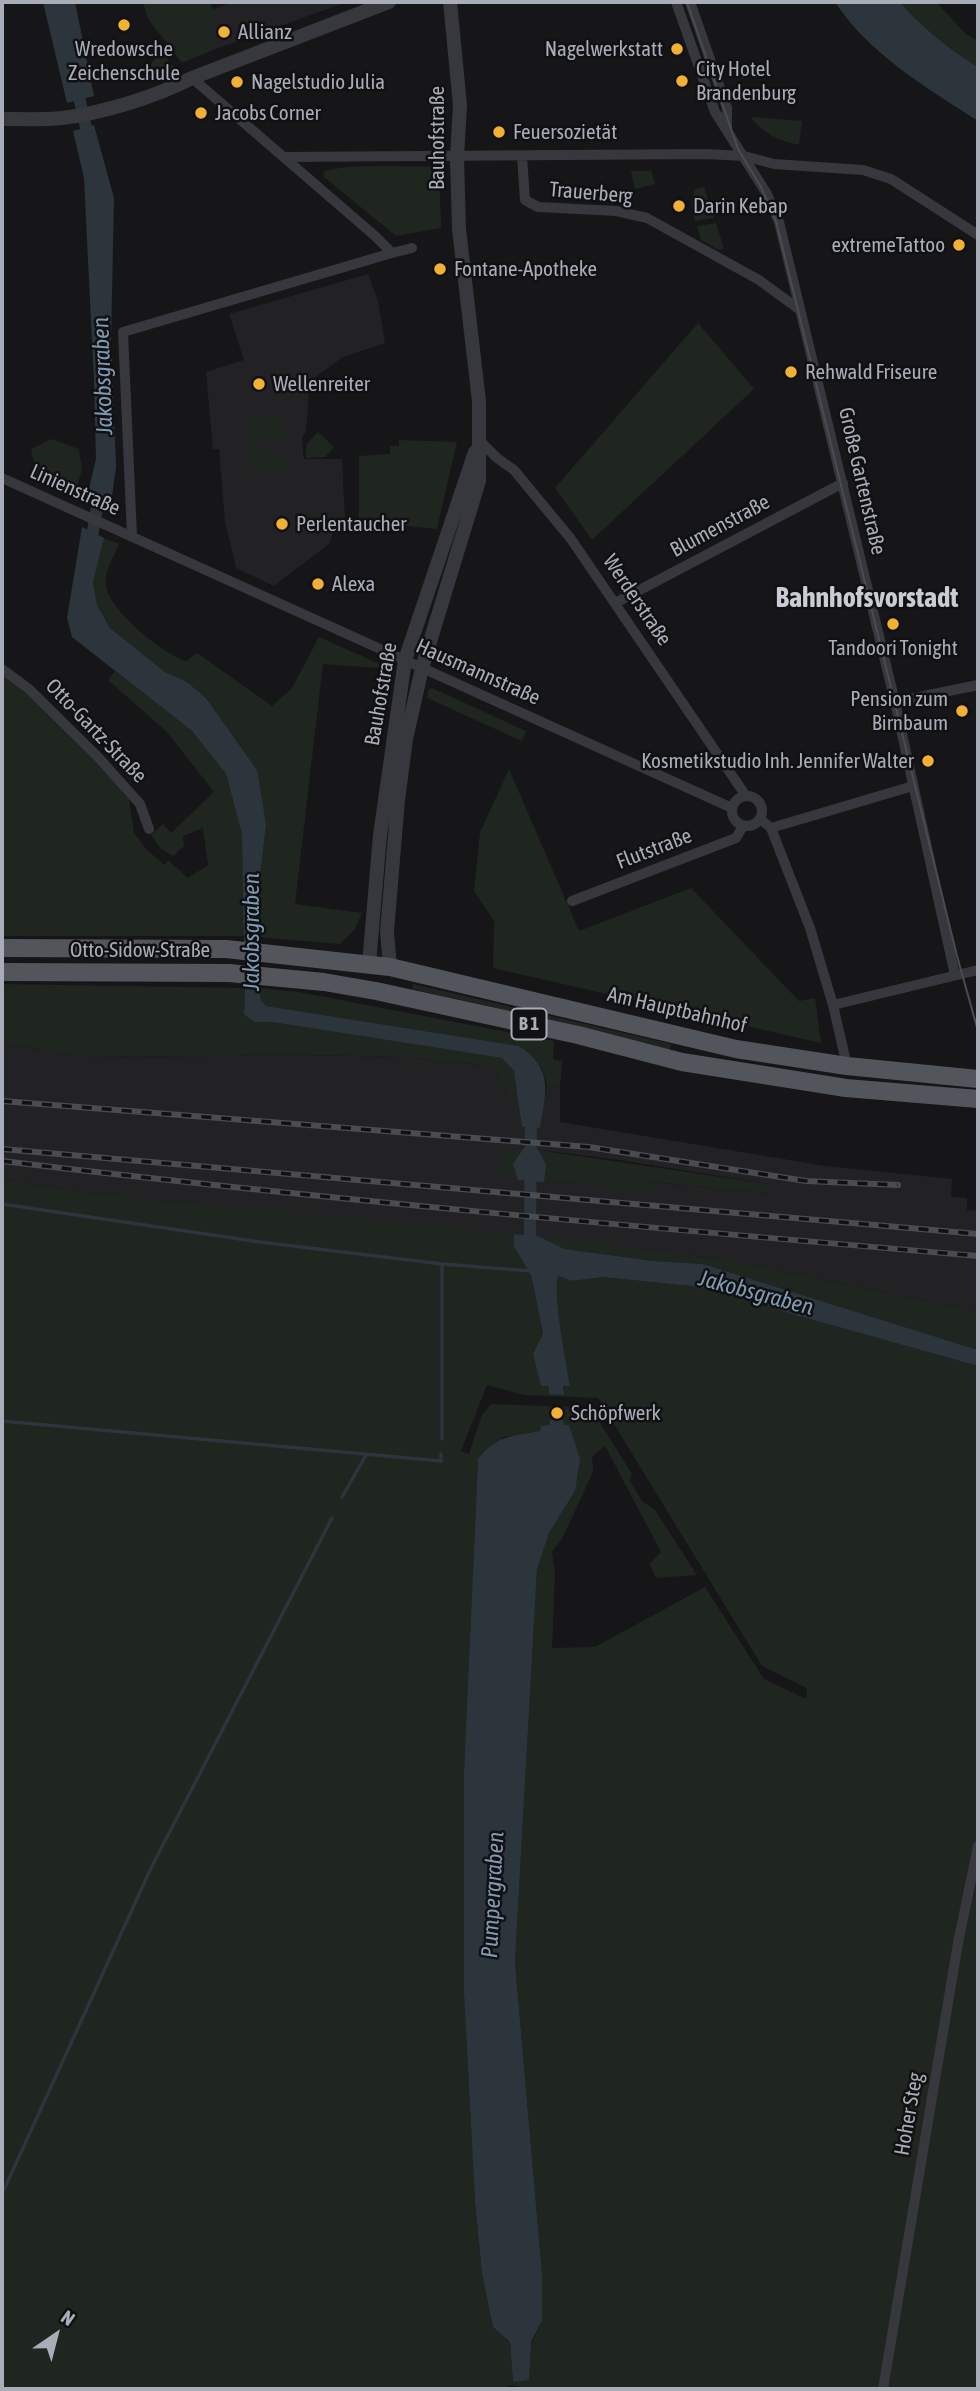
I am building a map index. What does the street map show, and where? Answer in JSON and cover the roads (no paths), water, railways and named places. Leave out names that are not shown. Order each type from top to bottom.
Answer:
[{"type":"main road","name":"Otto-Sidow-Straße","points":[[2,948],[177,947],[269,953],[369,964]]},
{"type":"main road","name":"Am Hauptbahnhof","points":[[369,964],[736,1049],[847,1066],[978,1079]]},
{"type":"main road","points":[[369,964],[376,991]]},
{"type":"main road","points":[[376,991],[390,967]]},
{"type":"main road","name":"Otto-Sidow-Straße","points":[[2,972],[229,973],[268,975],[376,991]]},
{"type":"main road","name":"B 1","points":[[376,991],[578,1035],[682,1062],[846,1088],[978,1099]]},
{"type":"main road","points":[[682,1062],[688,1037]]},
{"type":"main road","points":[[846,1088],[847,1066]]},
{"type":"street","points":[[2,119],[62,118],[103,109],[172,88],[389,2]]},
{"type":"street","name":"Bauhofstraße","points":[[390,967],[387,931],[406,739],[422,668],[479,481],[479,401],[459,229],[457,157],[460,105],[450,2]]},
{"type":"street","name":"Große Gartenstraße","points":[[676,2],[715,112],[767,194],[779,222],[895,702],[955,975]]},
{"type":"street","name":"Große Gartenstraße","points":[[690,2],[727,108],[727,131]]},
{"type":"street","points":[[192,78],[376,236],[392,253]]},
{"type":"street","name":"Trauerberg","points":[[283,156],[744,156],[775,164],[863,170],[891,179],[978,235]]},
{"type":"street","name":"Trauerberg","points":[[522,156],[525,200],[538,207],[616,211],[647,218],[759,280],[800,310]]},
{"type":"street","points":[[132,536],[123,331],[412,247]]},
{"type":"street","name":"Bauhofstraße","points":[[369,964],[380,835],[405,660],[479,440]]},
{"type":"street","name":"Werderstraße","points":[[479,440],[514,470],[571,539],[746,796],[755,799],[761,806],[760,819]]},
{"type":"street","name":"Linienstraße","points":[[2,478],[132,536]]},
{"type":"street","name":"Blumenstraße","points":[[615,603],[843,483]]},
{"type":"street","name":"Hausmannstraße","points":[[132,536],[732,808]]},
{"type":"street","name":"Otto-Gartz-Straße","points":[[2,669],[29,689],[99,758],[140,804],[149,830]]},
{"type":"street","points":[[895,702],[978,685]]},
{"type":"street","points":[[771,828],[913,786]]},
{"type":"street","points":[[746,796],[737,800],[732,808],[735,821],[743,826],[753,825],[760,819],[771,828],[810,928],[833,1005],[847,1066]]},
{"type":"street","name":"Flutstraße","points":[[572,901],[736,838],[743,826]]},
{"type":"street","points":[[833,1005],[978,970]]},
{"type":"street","name":"Hoher Steg","points":[[883,2389],[958,1943],[978,1846]]},
{"type":"water","points":[[43,2],[75,2],[94,96],[67,103]]},
{"type":"water","points":[[835,2],[900,2],[936,38],[978,67],[978,121],[900,69],[865,38]]},
{"type":"water","points":[[94,125],[114,198],[111,341],[116,467],[110,511],[86,501],[96,459],[94,381],[84,178],[73,131]]},
{"type":"water","points":[[82,527],[104,538],[93,583],[97,605],[110,628],[165,672],[187,682],[206,698],[257,770],[266,824],[254,925],[257,937],[246,936],[243,914],[242,834],[226,774],[192,731],[72,637],[67,618]]},
{"type":"water","name":"Jakobsgraben","points":[[245,988],[259,988],[261,1000],[266,1006],[519,1046],[538,1063],[543,1073],[545,1092],[540,1128],[522,1127],[514,1071],[502,1058],[272,1022],[254,1022],[244,1014]]},
{"type":"water","points":[[524,1148],[538,1149],[546,1165],[544,1182],[518,1180],[513,1164]]},
{"type":"water","points":[[514,1234],[540,1237],[564,1249],[654,1261],[703,1264],[978,1350],[978,1366],[785,1312],[748,1298],[690,1286],[603,1277],[572,1281],[559,1276],[558,1311],[570,1386],[563,1386],[564,1395],[549,1394],[549,1386],[541,1386],[533,1354],[543,1334],[531,1275],[514,1247]]},
{"type":"water","name":"Pumpergraben","points":[[550,1420],[563,1420],[564,1425],[569,1425],[580,1459],[575,1491],[549,1533],[537,1569],[515,1962],[542,2274],[542,2321],[531,2342],[529,2380],[513,2382],[510,2342],[493,2327],[482,2274],[475,2202],[464,1994],[464,1771],[478,1459],[499,1441],[540,1431],[541,1426],[550,1425]]},
{"type":"waterway","name":"Jakobsgraben","points":[[76,84],[89,141]]},
{"type":"waterway","name":"Jakobsgraben","points":[[90,548],[100,490]]},
{"type":"waterway","name":"Jakobsgraben","points":[[249,920],[253,1003]]},
{"type":"waterway","name":"Jakobsgraben","points":[[531,1112],[530,1236],[536,1249]]},
{"type":"waterway","points":[[2,1204],[260,1242],[442,1264],[442,1439]]},
{"type":"waterway","points":[[442,1264],[531,1271]]},
{"type":"waterway","points":[[2,1421],[441,1461],[441,1454]]},
{"type":"waterway","points":[[342,1497],[366,1455]]},
{"type":"waterway","points":[[2,2194],[152,1866],[332,1518]]},
{"type":"tram line","points":[[687,2],[738,149],[761,187],[776,221],[957,956],[978,1031]]},
{"type":"railway","points":[[2,1101],[589,1147],[806,1181],[898,1185]]},
{"type":"railway","points":[[2,1149],[978,1234]]},
{"type":"railway","points":[[2,1161],[368,1201],[978,1256]]},
{"type":"place","name":"Wredowsche Zeichenschule","points":[[124,25]]},
{"type":"place","name":"Allianz","points":[[224,32]]},
{"type":"place","name":"Nagelwerkstatt","points":[[677,49]]},
{"type":"place","name":"City Hotel Brandenburg","points":[[682,81]]},
{"type":"place","name":"Nagelstudio Julia","points":[[237,82]]},
{"type":"place","name":"Jacobs Corner","points":[[201,113]]},
{"type":"place","name":"Feuersozietät","points":[[499,132]]},
{"type":"place","name":"Darin Kebap","points":[[679,206]]},
{"type":"place","name":"extremeTattoo","points":[[959,245]]},
{"type":"place","name":"Fontane-Apotheke","points":[[440,269]]},
{"type":"place","name":"Rehwald Friseure","points":[[791,372]]},
{"type":"place","name":"Wellenreiter","points":[[259,384]]},
{"type":"place","name":"Perlentaucher","points":[[282,524]]},
{"type":"place","name":"Alexa","points":[[318,584]]},
{"type":"place","name":"Tandoori Tonight","points":[[893,624]]},
{"type":"place","name":"Pension zum Birnbaum","points":[[962,711]]},
{"type":"place","name":"Kosmetikstudio Inh. Jennifer Walter","points":[[928,761]]},
{"type":"place","name":"Schöpfwerk","points":[[557,1413]]},
{"type":"district","name":"Bahnhofsvorstadt","points":[[867,598]]}]
